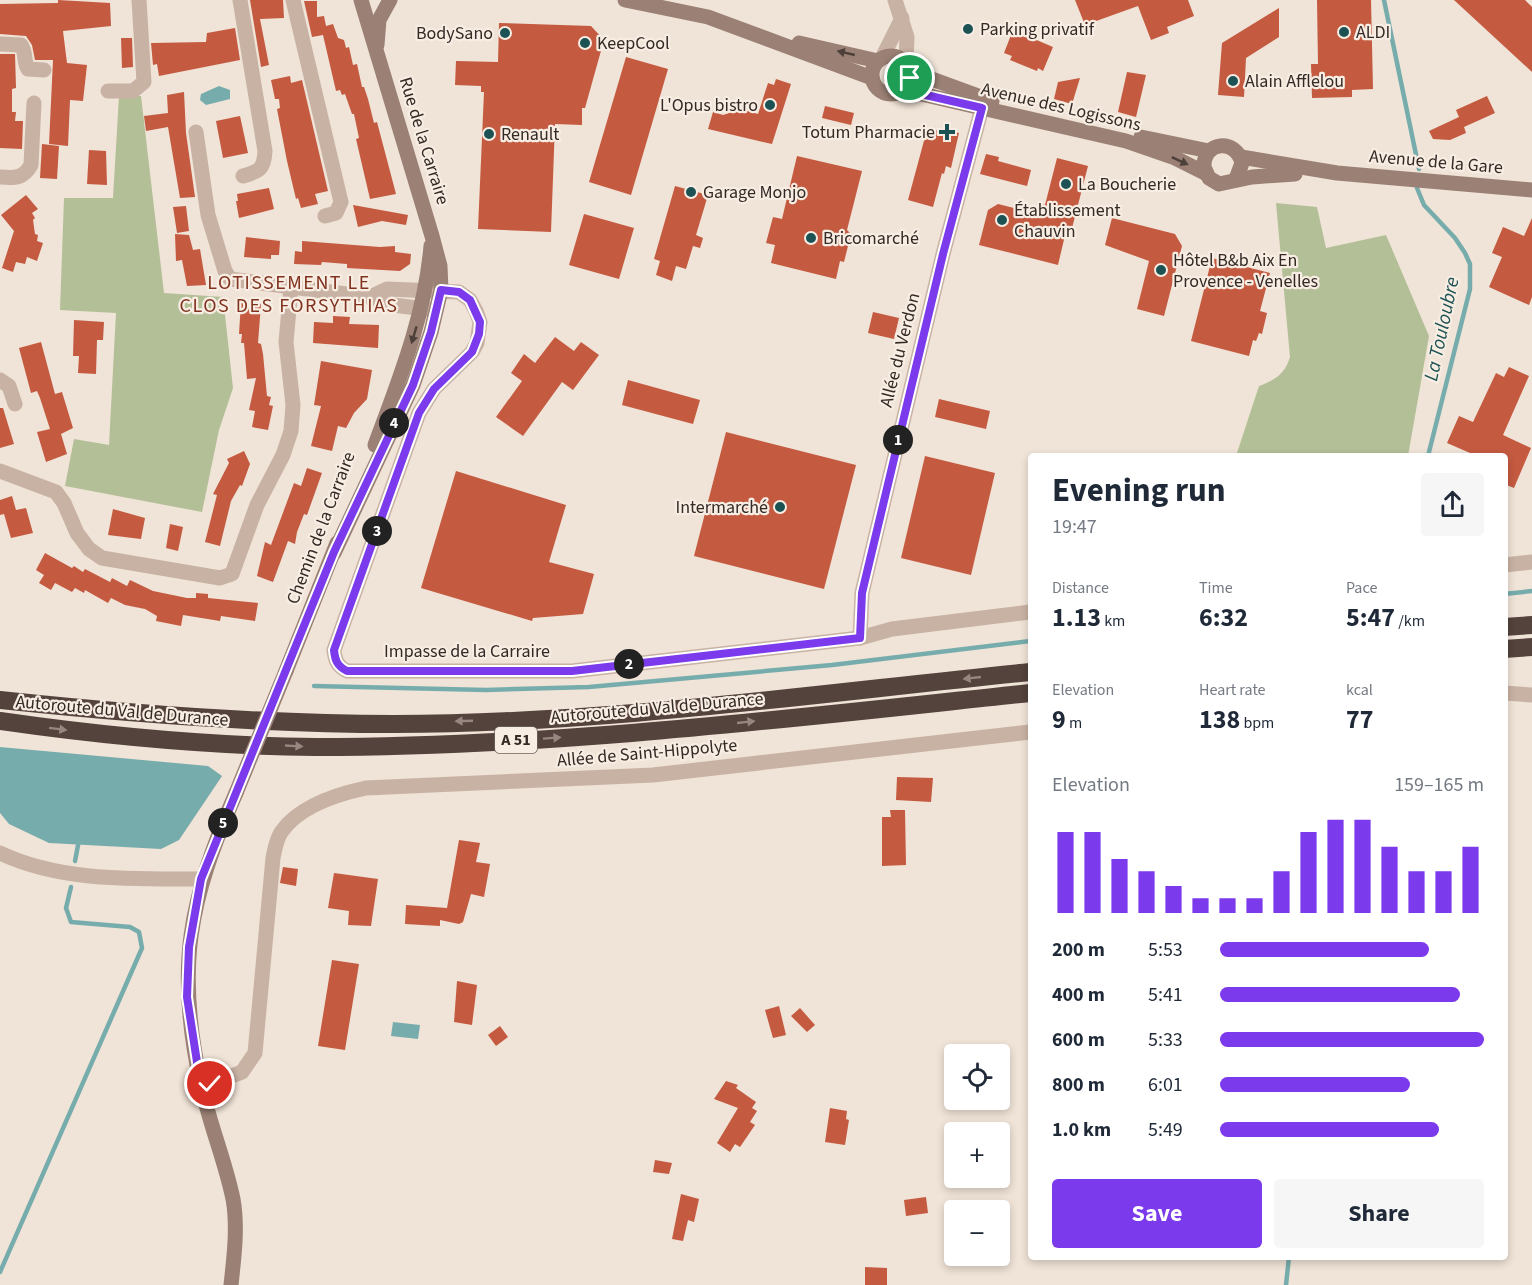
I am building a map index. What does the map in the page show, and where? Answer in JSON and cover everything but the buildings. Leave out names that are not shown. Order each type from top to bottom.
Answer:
[{"type":"highway","points":[[1508,627],[1532,625]]},
{"type":"highway","points":[[1508,649],[1532,647]]},
{"type":"highway","name":"Autoroute du Val de Durance","points":[[0,700],[121,713],[245,721],[396,724],[545,718],[693,706],[1028,672]]},
{"type":"highway","name":"Autoroute du Val de Durance","points":[[0,721],[138,738],[326,746],[524,740],[640,732],[1028,693]]},
{"type":"street","points":[[108,91],[133,91],[144,82],[139,0]]},
{"type":"street","points":[[240,0],[265,151],[264,166],[260,171],[243,176]]},
{"type":"street","points":[[293,0],[341,202],[336,213],[325,216]]},
{"type":"street","name":"Rue de la Carraire","points":[[361,0],[440,266],[433,290],[421,308],[416,332],[392,400]]},
{"type":"street","name":"Rue de la Carraire","points":[[378,57],[379,20],[390,0]]},
{"type":"street","points":[[625,0],[708,17],[872,78],[878,89],[887,94],[904,90],[908,85],[907,37],[895,0]]},
{"type":"street","points":[[872,78],[902,18]]},
{"type":"street","points":[[749,32],[880,60],[893,56],[908,67]]},
{"type":"street","points":[[0,44],[21,45],[26,52],[25,64],[28,69],[44,70]]},
{"type":"street","name":"Avenue des Logissons","points":[[908,67],[980,98],[1209,151]]},
{"type":"street","name":"Avenue des Logissons","points":[[904,90],[1126,141],[1175,158],[1205,173]]},
{"type":"street","points":[[0,177],[18,178],[26,174],[31,165],[34,103]]},
{"type":"street","name":"Allée du Verdon","points":[[860,638],[862,593],[943,254],[982,108]]},
{"type":"street","points":[[195,132],[208,215],[225,272],[230,279],[370,297],[386,304],[437,310]]},
{"type":"street","name":"Avenue de la Gare","points":[[1209,151],[1227,145],[1238,152],[1241,157],[1337,173],[1532,190]]},
{"type":"street","points":[[1205,173],[1203,162],[1209,151]]},
{"type":"street","points":[[1236,179],[1242,169],[1241,157]]},
{"type":"street","name":"Avenue de la Gare","points":[[1205,173],[1219,184],[1236,179],[1272,175],[1337,173]]},
{"type":"street","points":[[0,471],[56,492],[89,549],[102,558],[220,578],[232,574],[258,505],[283,455],[291,432],[293,405],[286,342],[291,287]]},
{"type":"street","points":[[370,297],[387,289],[433,290]]},
{"type":"street","name":"Rue de la Carraire","points":[[334,552],[413,385],[437,310],[433,290]]},
{"type":"street","name":"Impasse de la Carraire","points":[[433,290],[459,292],[470,300],[480,322],[477,343],[472,352],[434,389],[419,413],[334,650],[339,667],[347,671],[572,671],[860,638],[899,628],[1028,612]]},
{"type":"street","points":[[0,380],[9,386],[15,404]]},
{"type":"street","name":"Chemin de la Carraire","points":[[201,879],[334,552],[392,400]]},
{"type":"street","points":[[1508,565],[1532,562]]},
{"type":"street","points":[[1508,693],[1532,695]]},
{"type":"street","name":"Allée de Saint-Hippolyte","points":[[201,1088],[242,1072],[255,1053],[271,880],[277,841],[282,830],[296,818],[325,800],[366,788],[606,779],[1028,732]]},
{"type":"street","points":[[0,853],[22,864],[61,873],[156,879],[201,879],[189,947],[187,997],[201,1088],[233,1198],[235,1234],[231,1285]]},
{"type":"green space","points":[[119,96],[141,96],[164,293],[223,297],[233,388],[219,430],[202,512],[65,486],[74,439],[109,445],[116,313],[60,310],[64,198],[113,198]]},
{"type":"green space","points":[[1276,203],[1317,207],[1326,248],[1386,235],[1429,336],[1409,453],[1237,453],[1259,386],[1279,376],[1290,357]]},
{"type":"water","points":[[219,86],[230,90],[230,99],[206,105],[200,100],[201,94]]},
{"type":"water","points":[[0,747],[208,766],[222,776],[179,840],[161,849],[49,843],[9,824],[0,813]]},
{"type":"water","points":[[393,1022],[420,1025],[418,1039],[391,1036]]},
{"type":"waterway","name":"La Touloubre","points":[[1384,0],[1419,169]]},
{"type":"waterway","name":"La Touloubre","points":[[1417,188],[1424,205],[1455,238],[1470,264],[1470,289],[1429,453]]},
{"type":"waterway","points":[[1508,594],[1532,591]]},
{"type":"waterway","points":[[314,686],[486,690],[589,687],[832,665],[1028,641]]},
{"type":"waterway","points":[[75,861],[79,840]]},
{"type":"waterway","points":[[0,1272],[142,948],[139,932],[130,927],[71,922],[66,908],[71,887]]},
{"type":"waterway","name":"La Touloubre","points":[[1286,1285],[1289,1260]]},
{"type":"place","name":"Parking privatif","points":[[968,29]]},
{"type":"place","name":"ALDI","points":[[1344,32]]},
{"type":"place","name":"BodySano","points":[[505,33]]},
{"type":"place","name":"KeepCool","points":[[585,43]]},
{"type":"place","name":"Alain Afflelou","points":[[1233,81]]},
{"type":"place","name":"L'Opus bistro","points":[[770,105]]},
{"type":"place","name":"Totum Pharmacie","points":[[947,132]]},
{"type":"place","name":"Renault","points":[[489,134]]},
{"type":"place","name":"La Boucherie","points":[[1066,184]]},
{"type":"place","name":"Garage Monjo","points":[[691,192]]},
{"type":"place","name":"Établissement Chauvin","points":[[1002,220]]},
{"type":"place","name":"Bricomarché","points":[[811,238]]},
{"type":"place","name":"Hôtel B&b Aix En Provence - Venelles","points":[[1161,270]]},
{"type":"place","name":"Intermarché","points":[[780,507]]},
{"type":"district","name":"LOTISSEMENT LE CLOS DES FORSYTHIAS","points":[[289,294]]},
{"type":"route","points":[[210,1084],[201,1088],[187,997],[189,947],[201,879],[334,552],[413,385],[431,332],[441,290],[459,292],[470,300],[480,322],[477,343],[472,352],[434,389],[419,413],[334,650],[339,667],[347,671],[572,671],[860,638],[859,616],[862,593],[943,254],[982,108],[904,90],[910,78]]}]
